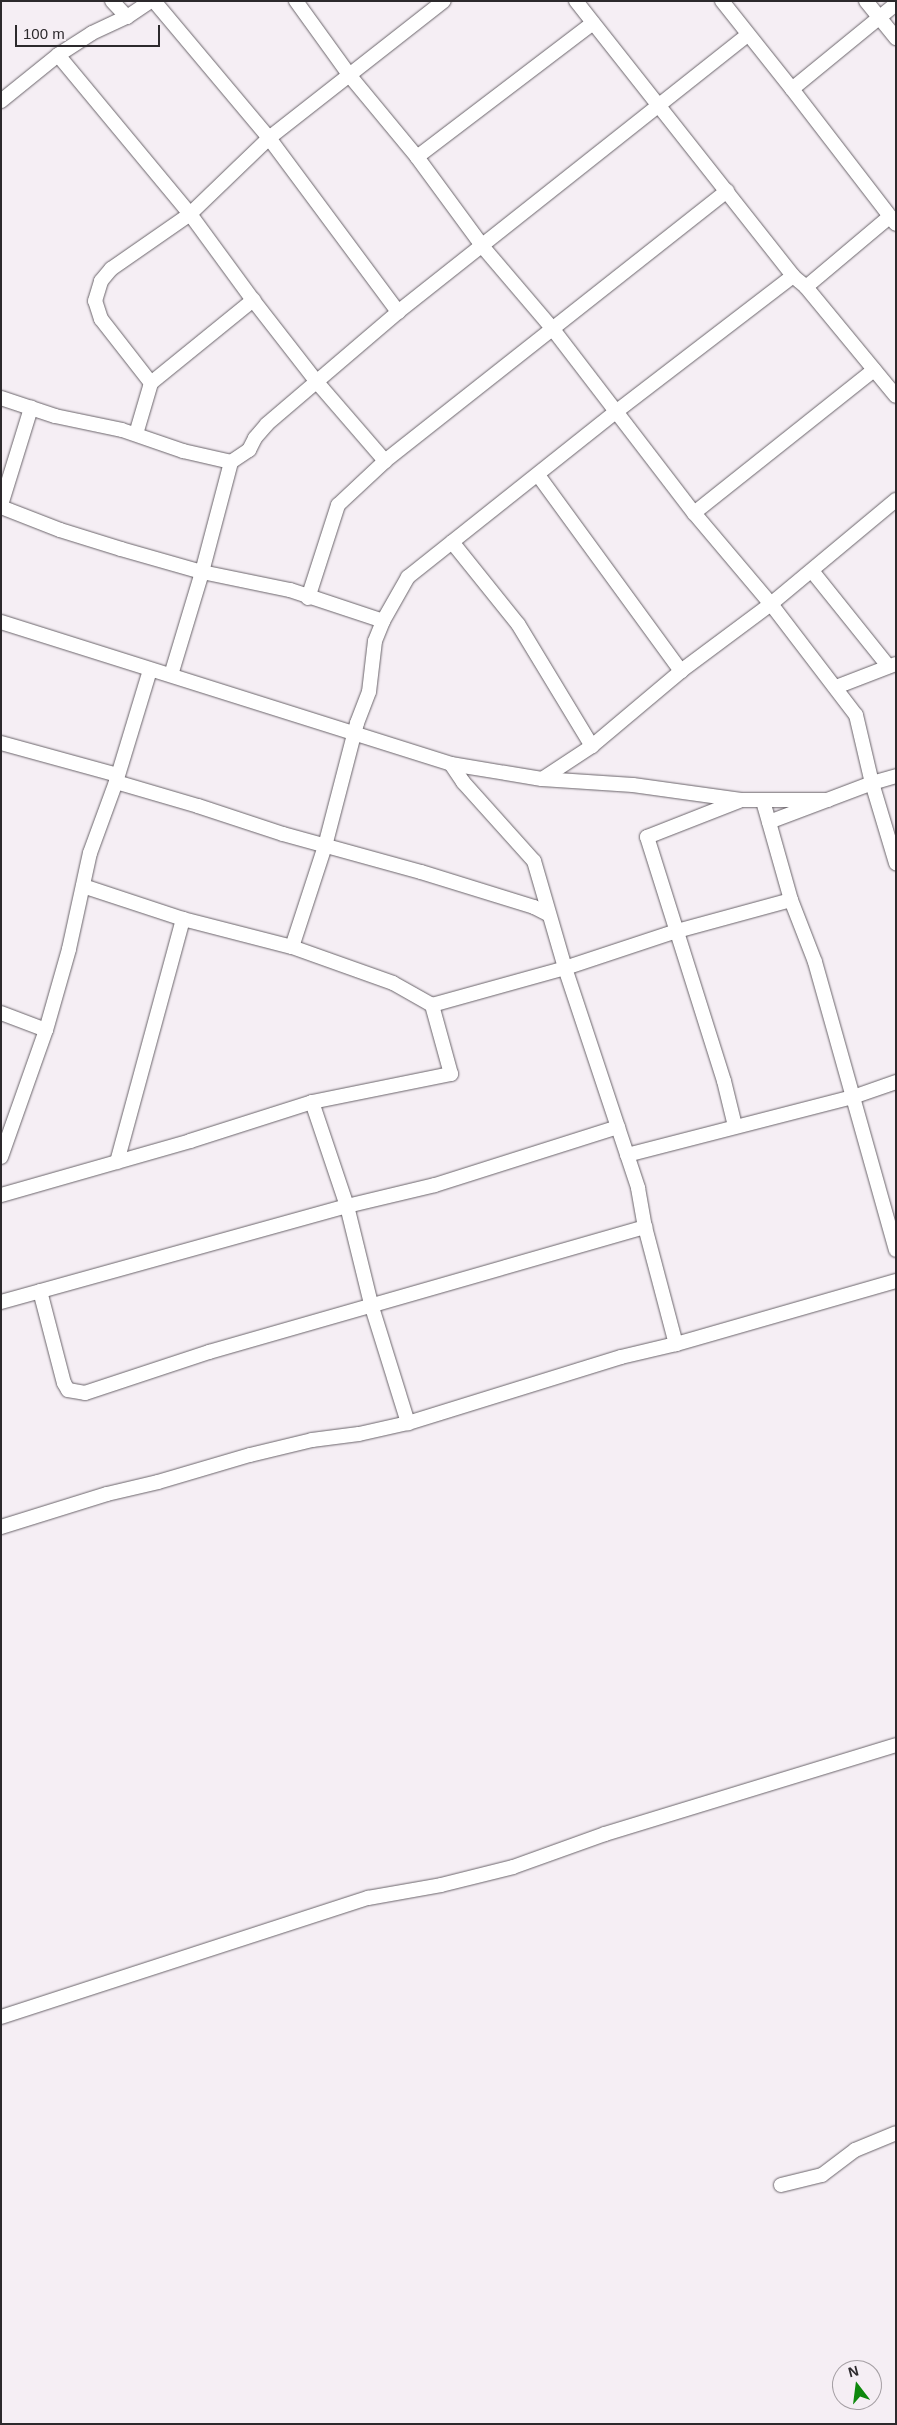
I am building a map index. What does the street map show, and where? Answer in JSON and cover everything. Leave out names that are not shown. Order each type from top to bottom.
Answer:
[{"type":"street","points":[[112,1],[127,17]]},
{"type":"street","points":[[1,101],[58,55],[92,33],[127,17],[152,1],[269,138],[398,312]]},
{"type":"street","points":[[296,1],[350,76],[417,158],[483,247],[552,328],[694,513],[771,604],[856,714],[872,783],[896,863]]},
{"type":"street","points":[[151,383],[101,319],[95,301],[101,282],[111,269],[190,214],[269,138],[444,1]]},
{"type":"street","points":[[576,1],[658,108],[727,191],[793,276],[806,287],[896,396]]},
{"type":"street","points":[[722,1],[792,88],[892,220],[806,287]]},
{"type":"street","points":[[866,1],[896,38]]},
{"type":"street","points":[[792,88],[896,4]]},
{"type":"street","points":[[417,158],[593,23]]},
{"type":"street","points":[[171,675],[202,572],[231,462],[249,450],[255,438],[267,424],[316,380],[398,312],[483,247],[748,35]]},
{"type":"street","points":[[58,55],[190,214],[253,300],[316,380],[385,461]]},
{"type":"street","points":[[308,598],[338,504],[385,461],[727,191]]},
{"type":"street","points":[[292,946],[325,846],[355,734],[369,692],[375,640],[383,621],[408,577],[617,411],[793,276]]},
{"type":"street","points":[[136,434],[151,383],[253,300]]},
{"type":"street","points":[[694,513],[874,370]]},
{"type":"street","points":[[1,398],[55,416],[136,434],[183,451],[231,462]]},
{"type":"street","points":[[31,408],[1,506],[60,530],[202,572],[290,590],[308,598],[383,621]]},
{"type":"street","points":[[538,475],[681,671]]},
{"type":"street","points":[[542,779],[592,746],[681,671],[771,604],[896,500]]},
{"type":"street","points":[[452,542],[518,624],[592,746]]},
{"type":"street","points":[[812,570],[892,665],[836,687]]},
{"type":"street","points":[[1,622],[451,764],[542,779],[633,785],[741,800],[828,800]]},
{"type":"street","points":[[1,1157],[46,1030],[69,949],[90,853],[117,778],[150,670]]},
{"type":"street","points":[[1,743],[117,778],[325,846],[421,872],[548,914]]},
{"type":"street","points":[[451,764],[464,782],[534,861],[565,968],[638,1188],[676,1344]]},
{"type":"street","points":[[769,822],[872,783],[896,776]]},
{"type":"street","points":[[735,1126],[724,1081],[647,837],[741,800]]},
{"type":"street","points":[[763,801],[792,900],[815,962],[896,1250]]},
{"type":"street","points":[[83,886],[184,919],[292,946],[393,983],[432,1005],[565,968],[677,931],[792,900]]},
{"type":"street","points":[[117,1162],[184,919]]},
{"type":"street","points":[[1,1194],[117,1162],[312,1102],[451,1074],[432,1005]]},
{"type":"street","points":[[1,1013],[46,1030]]},
{"type":"street","points":[[627,1155],[853,1097],[896,1082]]},
{"type":"street","points":[[312,1102],[347,1206],[371,1304],[408,1423]]},
{"type":"street","points":[[1,1302],[347,1206],[435,1185],[618,1127]]},
{"type":"street","points":[[40,1291],[64,1383],[68,1390],[84,1394],[209,1352],[371,1304],[646,1227]]},
{"type":"street","points":[[3,1521],[158,1482],[250,1455],[312,1440],[359,1434],[408,1423],[621,1357],[676,1344],[896,1280]]},
{"type":"street","points":[[1,2017],[368,1898],[441,1885],[513,1867],[605,1834],[896,1745]]},
{"type":"street","points":[[781,2185],[822,2175],[855,2150],[895,2134]]}]
